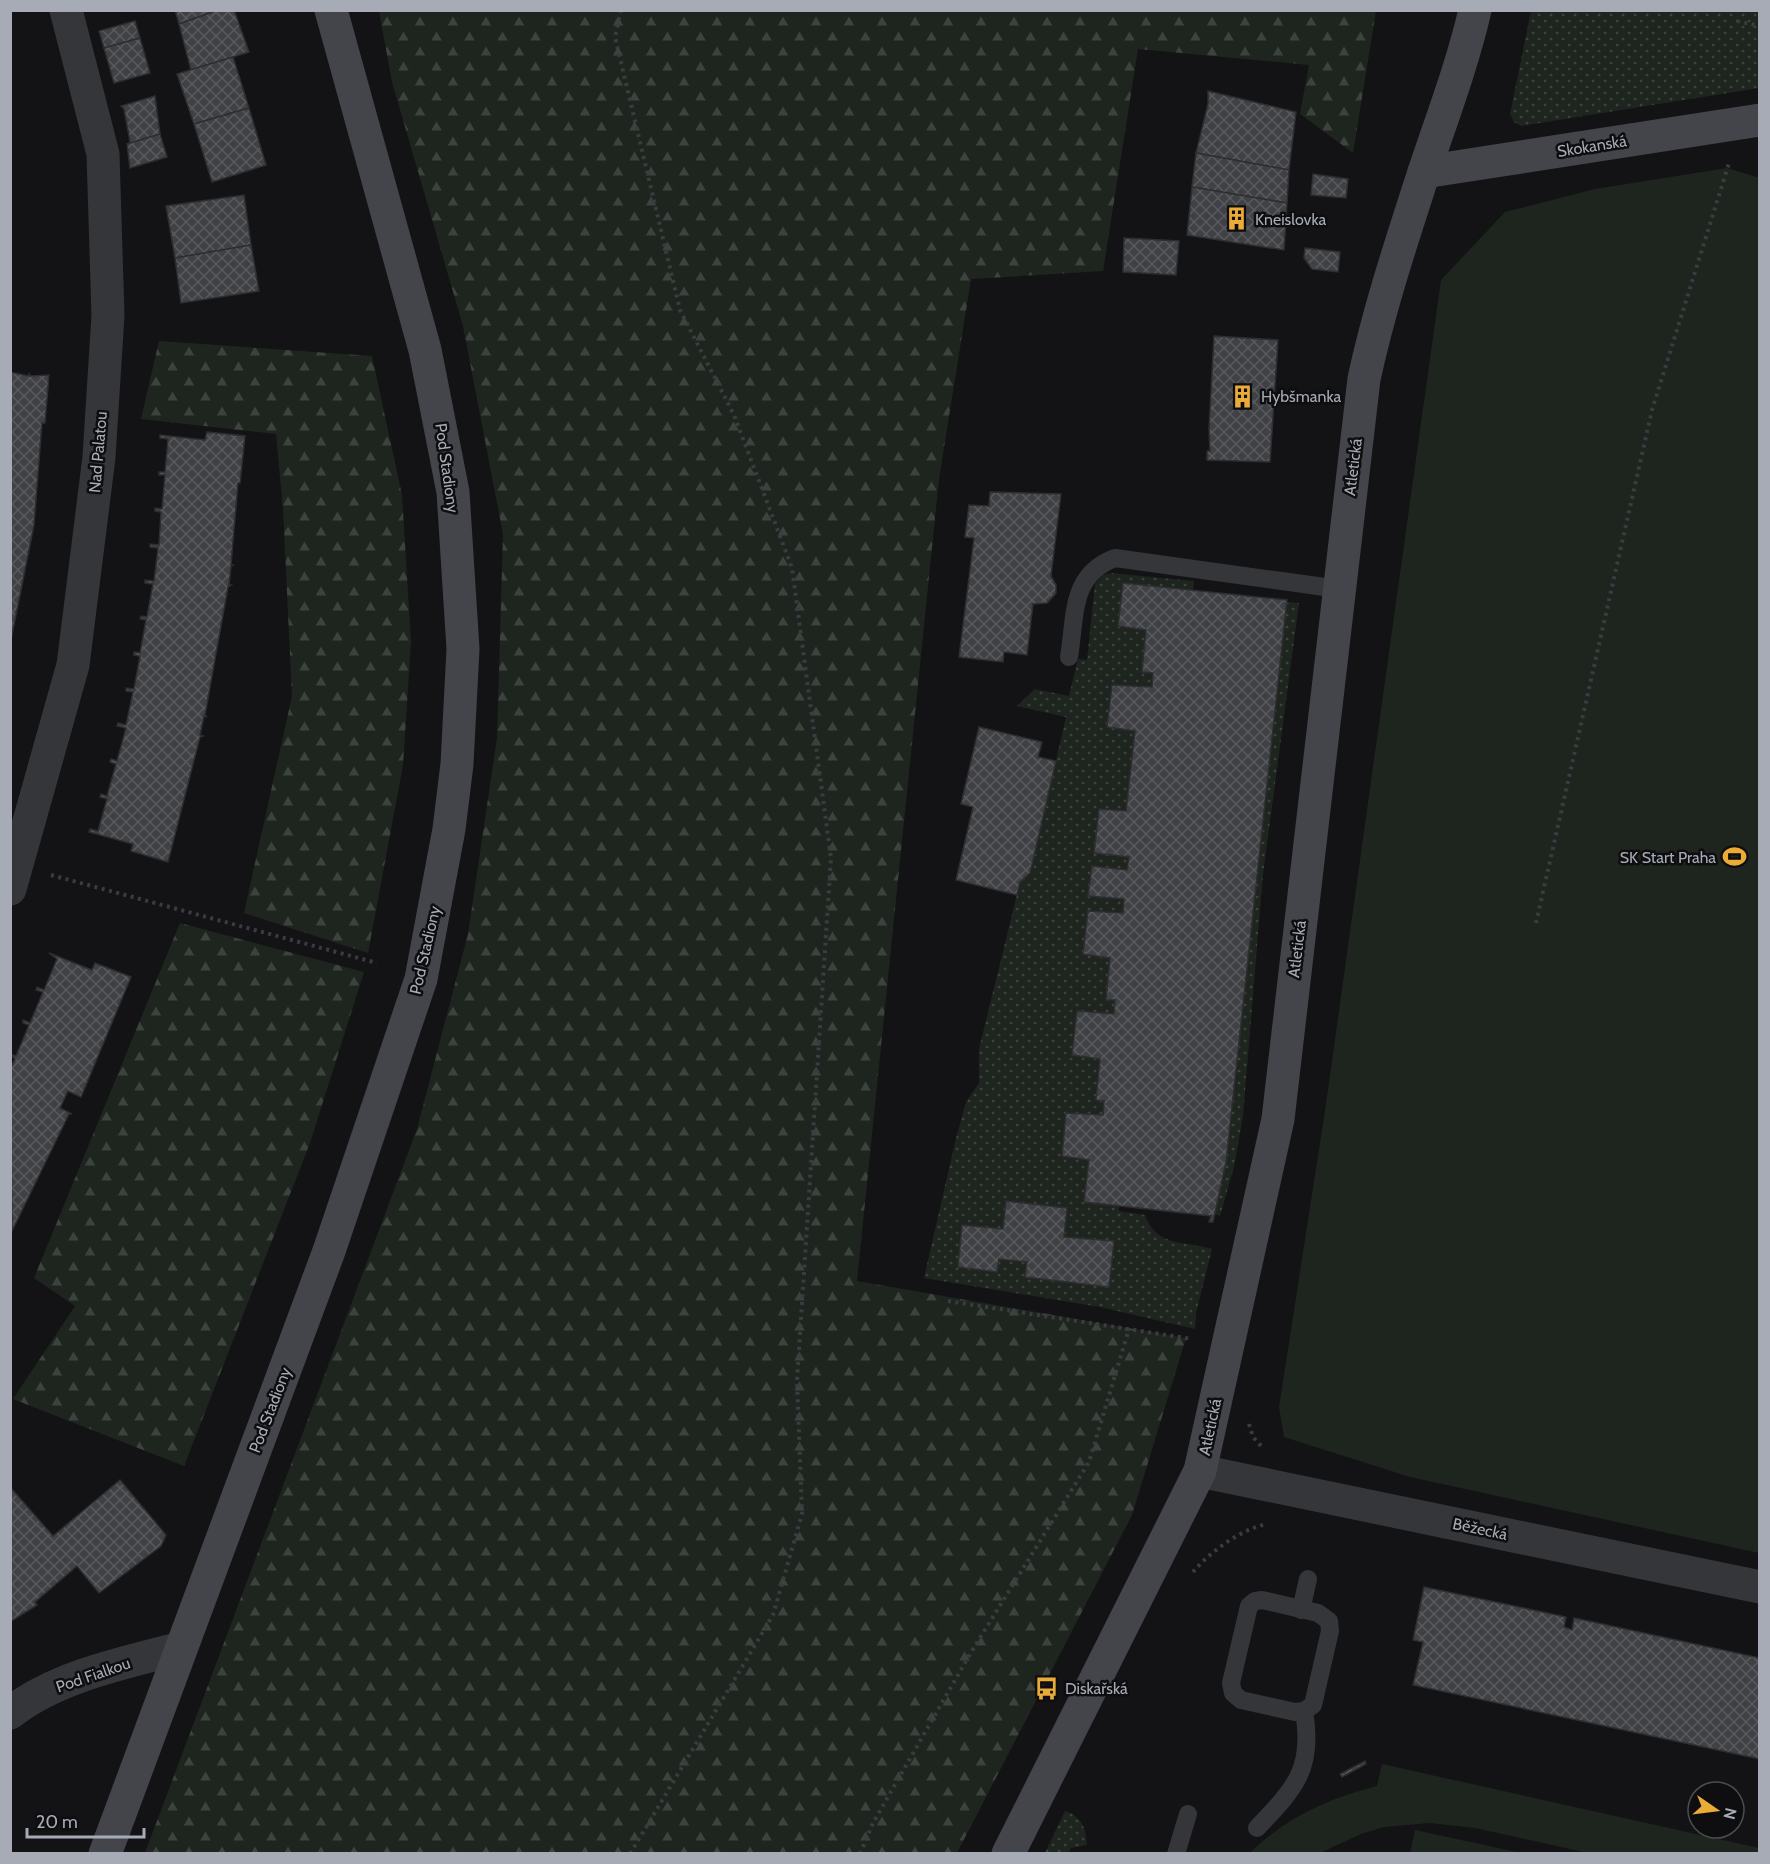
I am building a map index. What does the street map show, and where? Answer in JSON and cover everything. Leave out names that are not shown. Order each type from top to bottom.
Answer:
[{"type":"street","name":"Nad Palatou","points":[[15,878],[73,664],[99,457],[108,315],[103,154],[66,10]]},
{"type":"street","name":"Pod Stadiony","points":[[105,1854],[329,1251],[421,979],[447,840],[457,764],[463,649],[453,492],[425,350],[331,10]]},
{"type":"street","name":"Atletická","points":[[1008,1854],[1200,1471],[1278,1119],[1339,589],[1367,369],[1424,172],[1463,61],[1475,10]]},
{"type":"street","name":"Skokanská","points":[[1424,172],[1748,122]]},
{"type":"street","name":"Běžecká","points":[[1200,1471],[1760,1587]]},
{"type":"street","name":"Pod Fialkou","points":[[10,1713],[31,1697],[100,1670],[181,1648]]},
{"type":"lane","points":[[1069,657],[1081,584],[1100,564],[1115,558],[1339,589]]},
{"type":"lane","points":[[1301,1610],[1308,1579]]},
{"type":"lane","points":[[1262,1600],[1318,1613],[1329,1622],[1330,1630],[1313,1705],[1304,1711],[1295,1712],[1241,1700],[1233,1693],[1231,1683],[1249,1606],[1255,1601],[1262,1600]]},
{"type":"lane","points":[[1257,1828],[1286,1797],[1298,1779],[1307,1754],[1308,1734],[1304,1711]]},
{"type":"lane","points":[[1176,1854],[1188,1814]]},
{"type":"path","points":[[621,10],[615,37],[680,310],[734,415],[792,568],[831,858],[797,1380],[802,1514],[773,1615],[630,1854]]},
{"type":"path","points":[[1737,21],[1760,26]]},
{"type":"path","points":[[1536,923],[1652,410],[1729,161],[1748,122]]},
{"type":"path","points":[[15,878],[376,963]]},
{"type":"path","points":[[948,1301],[1199,1340]]},
{"type":"path","points":[[860,1854],[873,1823],[970,1653],[1089,1462],[1129,1329]]},
{"type":"path","points":[[1187,1579],[1228,1542],[1251,1528],[1271,1523]]},
{"type":"green space","points":[[379,11],[1376,11],[1353,153],[1300,114],[1309,65],[1138,49],[1103,271],[971,279],[939,479],[857,1281],[1186,1338],[1132,1515],[957,1853],[145,1853],[417,1129],[468,934],[497,738],[503,534],[463,326],[392,82]]},
{"type":"green space","points":[[1531,11],[1759,11],[1759,88],[1521,126],[1514,122],[1510,114]]},
{"type":"green space","points":[[1727,168],[1760,178],[1759,1553],[1410,1477],[1284,1437],[1279,1407],[1325,1111],[1441,280],[1505,212],[1595,189]]},
{"type":"green space","points":[[159,341],[372,356],[402,495],[411,642],[403,765],[368,953],[244,913],[292,696],[283,509],[276,434],[141,419]]},
{"type":"green space","points":[[1111,573],[1194,581],[1193,590],[1123,583],[1118,626],[1146,630],[1142,672],[1153,673],[1152,687],[1111,685],[1107,727],[1135,731],[1126,811],[1099,809],[1094,852],[1129,857],[1127,870],[1092,866],[1089,896],[1124,899],[1123,913],[1088,911],[1083,953],[1110,958],[1106,999],[1115,1000],[1114,1014],[1091,1057],[1100,1059],[1096,1100],[1104,1101],[1103,1115],[1067,1113],[1062,1155],[1089,1160],[1085,1202],[1119,1205],[1119,1211],[1145,1215],[1156,1233],[1164,1238],[1212,1249],[1196,1313],[1195,1329],[1100,1307],[924,1278],[966,1102],[979,1083],[979,1049],[1020,882],[1030,873],[1066,717],[1017,706],[1035,689],[1069,696],[1078,659],[1087,660],[1095,584],[1103,575]],"holes":[[[1006,1201],[1067,1208],[1064,1237],[1114,1241],[1109,1287],[1025,1277],[1027,1262],[999,1259],[997,1272],[958,1267],[962,1225],[1003,1229]]]},
{"type":"green space","points":[[1286,602],[1299,603],[1263,874],[1243,1116],[1234,1167],[1220,1216],[1215,1214],[1226,1162]]},
{"type":"green space","points":[[180,923],[364,972],[310,1143],[184,1466],[13,1399],[75,1306],[34,1278]]},
{"type":"green space","points":[[1382,1764],[1686,1832],[1686,1840],[1723,1840],[1759,1848],[1759,1853],[1588,1853],[1475,1828],[1430,1823],[1384,1827],[1361,1834],[1320,1853],[1250,1853],[1278,1829],[1309,1811],[1325,1803],[1377,1786]]},
{"type":"green space","points":[[1065,1811],[1075,1816],[1082,1824],[1087,1845],[1071,1848],[1068,1853],[1045,1853]]},
{"type":"green space","points":[[1415,1830],[1521,1853],[1410,1853]]},
{"type":"building","points":[[175,10],[218,10],[179,24]]},
{"type":"building","points":[[218,10],[234,10],[249,52],[191,70],[179,24]]},
{"type":"building","points":[[135,21],[140,38],[104,48],[99,31]]},
{"type":"building","points":[[140,38],[150,73],[114,83],[104,48]]},
{"type":"building","points":[[233,57],[249,108],[194,124],[177,74]]},
{"type":"building","points":[[1208,91],[1296,112],[1289,170],[1196,153],[1208,104]]},
{"type":"building","points":[[155,96],[160,134],[127,144],[130,142],[124,109],[121,106]]},
{"type":"building","points":[[249,108],[266,165],[212,182],[194,124]]},
{"type":"building","points":[[160,134],[167,157],[130,168],[127,144]]},
{"type":"building","points":[[1196,153],[1289,170],[1287,203],[1192,187]]},
{"type":"building","points":[[1313,174],[1348,179],[1346,198],[1311,195]]},
{"type":"building","name":"Kneislovka","points":[[1192,187],[1287,203],[1284,250],[1187,235]]},
{"type":"building","points":[[244,195],[251,245],[175,258],[166,206]]},
{"type":"building","points":[[1124,238],[1179,241],[1176,275],[1123,272]]},
{"type":"building","points":[[251,245],[259,291],[181,303],[175,258]]},
{"type":"building","points":[[1305,248],[1340,252],[1338,272],[1312,269],[1304,258]]},
{"type":"building","name":"Hybšmanka","points":[[1214,336],[1278,340],[1270,462],[1207,460],[1207,451],[1210,451]]},
{"type":"building","points":[[10,372],[29,376],[29,373],[30,376],[49,375],[45,423],[42,423],[34,525],[10,645]]},
{"type":"building","points":[[207,432],[245,436],[240,483],[238,483],[231,565],[234,565],[231,566],[229,585],[231,585],[228,587],[205,715],[207,717],[204,716],[200,735],[203,736],[200,737],[168,862],[131,851],[133,844],[89,832],[90,829],[98,831],[107,799],[100,797],[101,794],[107,796],[116,764],[110,762],[111,759],[117,761],[126,728],[117,726],[118,723],[126,725],[133,692],[126,691],[126,688],[134,689],[140,656],[134,655],[134,652],[140,653],[146,620],[140,619],[141,616],[147,617],[153,584],[145,583],[145,580],[154,581],[158,548],[150,547],[150,544],[159,545],[161,512],[155,511],[155,508],[162,509],[165,475],[159,475],[159,472],[165,472],[168,439],[160,438],[160,435],[205,440]]},
{"type":"building","points":[[990,492],[1061,494],[1051,576],[1056,585],[1056,593],[1047,603],[1033,604],[1027,655],[1004,652],[1003,662],[959,657],[974,538],[965,537],[969,505],[989,506]]},
{"type":"building","points":[[1123,583],[1287,600],[1226,1162],[1213,1222],[1209,1222],[1211,1216],[1084,1202],[1089,1160],[1062,1156],[1066,1113],[1103,1115],[1104,1101],[1096,1100],[1100,1059],[1072,1055],[1077,1011],[1114,1014],[1115,1000],[1106,1000],[1110,958],[1083,954],[1088,911],[1123,913],[1124,899],[1088,896],[1092,866],[1127,870],[1129,857],[1094,853],[1099,809],[1126,811],[1135,731],[1107,727],[1112,685],[1152,687],[1153,673],[1142,672],[1146,630],[1118,626]]},
{"type":"building","points":[[979,727],[1042,742],[1038,757],[1056,761],[1030,873],[1020,882],[1017,895],[956,880],[973,807],[961,804]]},
{"type":"building","points":[[49,953],[92,970],[95,963],[131,977],[81,1097],[68,1091],[60,1108],[72,1114],[69,1114],[12,1231],[10,1069],[15,1059],[10,1054],[16,1056],[29,1025],[23,1023],[23,1020],[30,1023],[43,992],[36,990],[37,987],[44,990],[57,959]]},
{"type":"building","points":[[1006,1201],[1067,1208],[1064,1237],[1114,1241],[1109,1287],[1025,1277],[1027,1262],[999,1259],[997,1272],[958,1267],[962,1225],[1003,1229]]},
{"type":"building","points":[[120,1480],[166,1535],[161,1546],[99,1593],[77,1566],[35,1602],[37,1605],[10,1622],[10,1487],[53,1536]]},
{"type":"building","points":[[1424,1587],[1566,1617],[1564,1627],[1572,1630],[1574,1618],[1760,1658],[1760,1759],[1413,1685],[1423,1642],[1413,1640]]},
{"type":"building","points":[[1365,1761],[1366,1764],[1342,1777],[1340,1774]]},
{"type":"place","name":"Kneislovka","points":[[1237,219]]},
{"type":"place","name":"Hybšmanka","points":[[1243,396]]},
{"type":"place","name":"SK Start Praha","points":[[1734,857]]},
{"type":"place","name":"Diskařská","points":[[1047,1688]]}]
